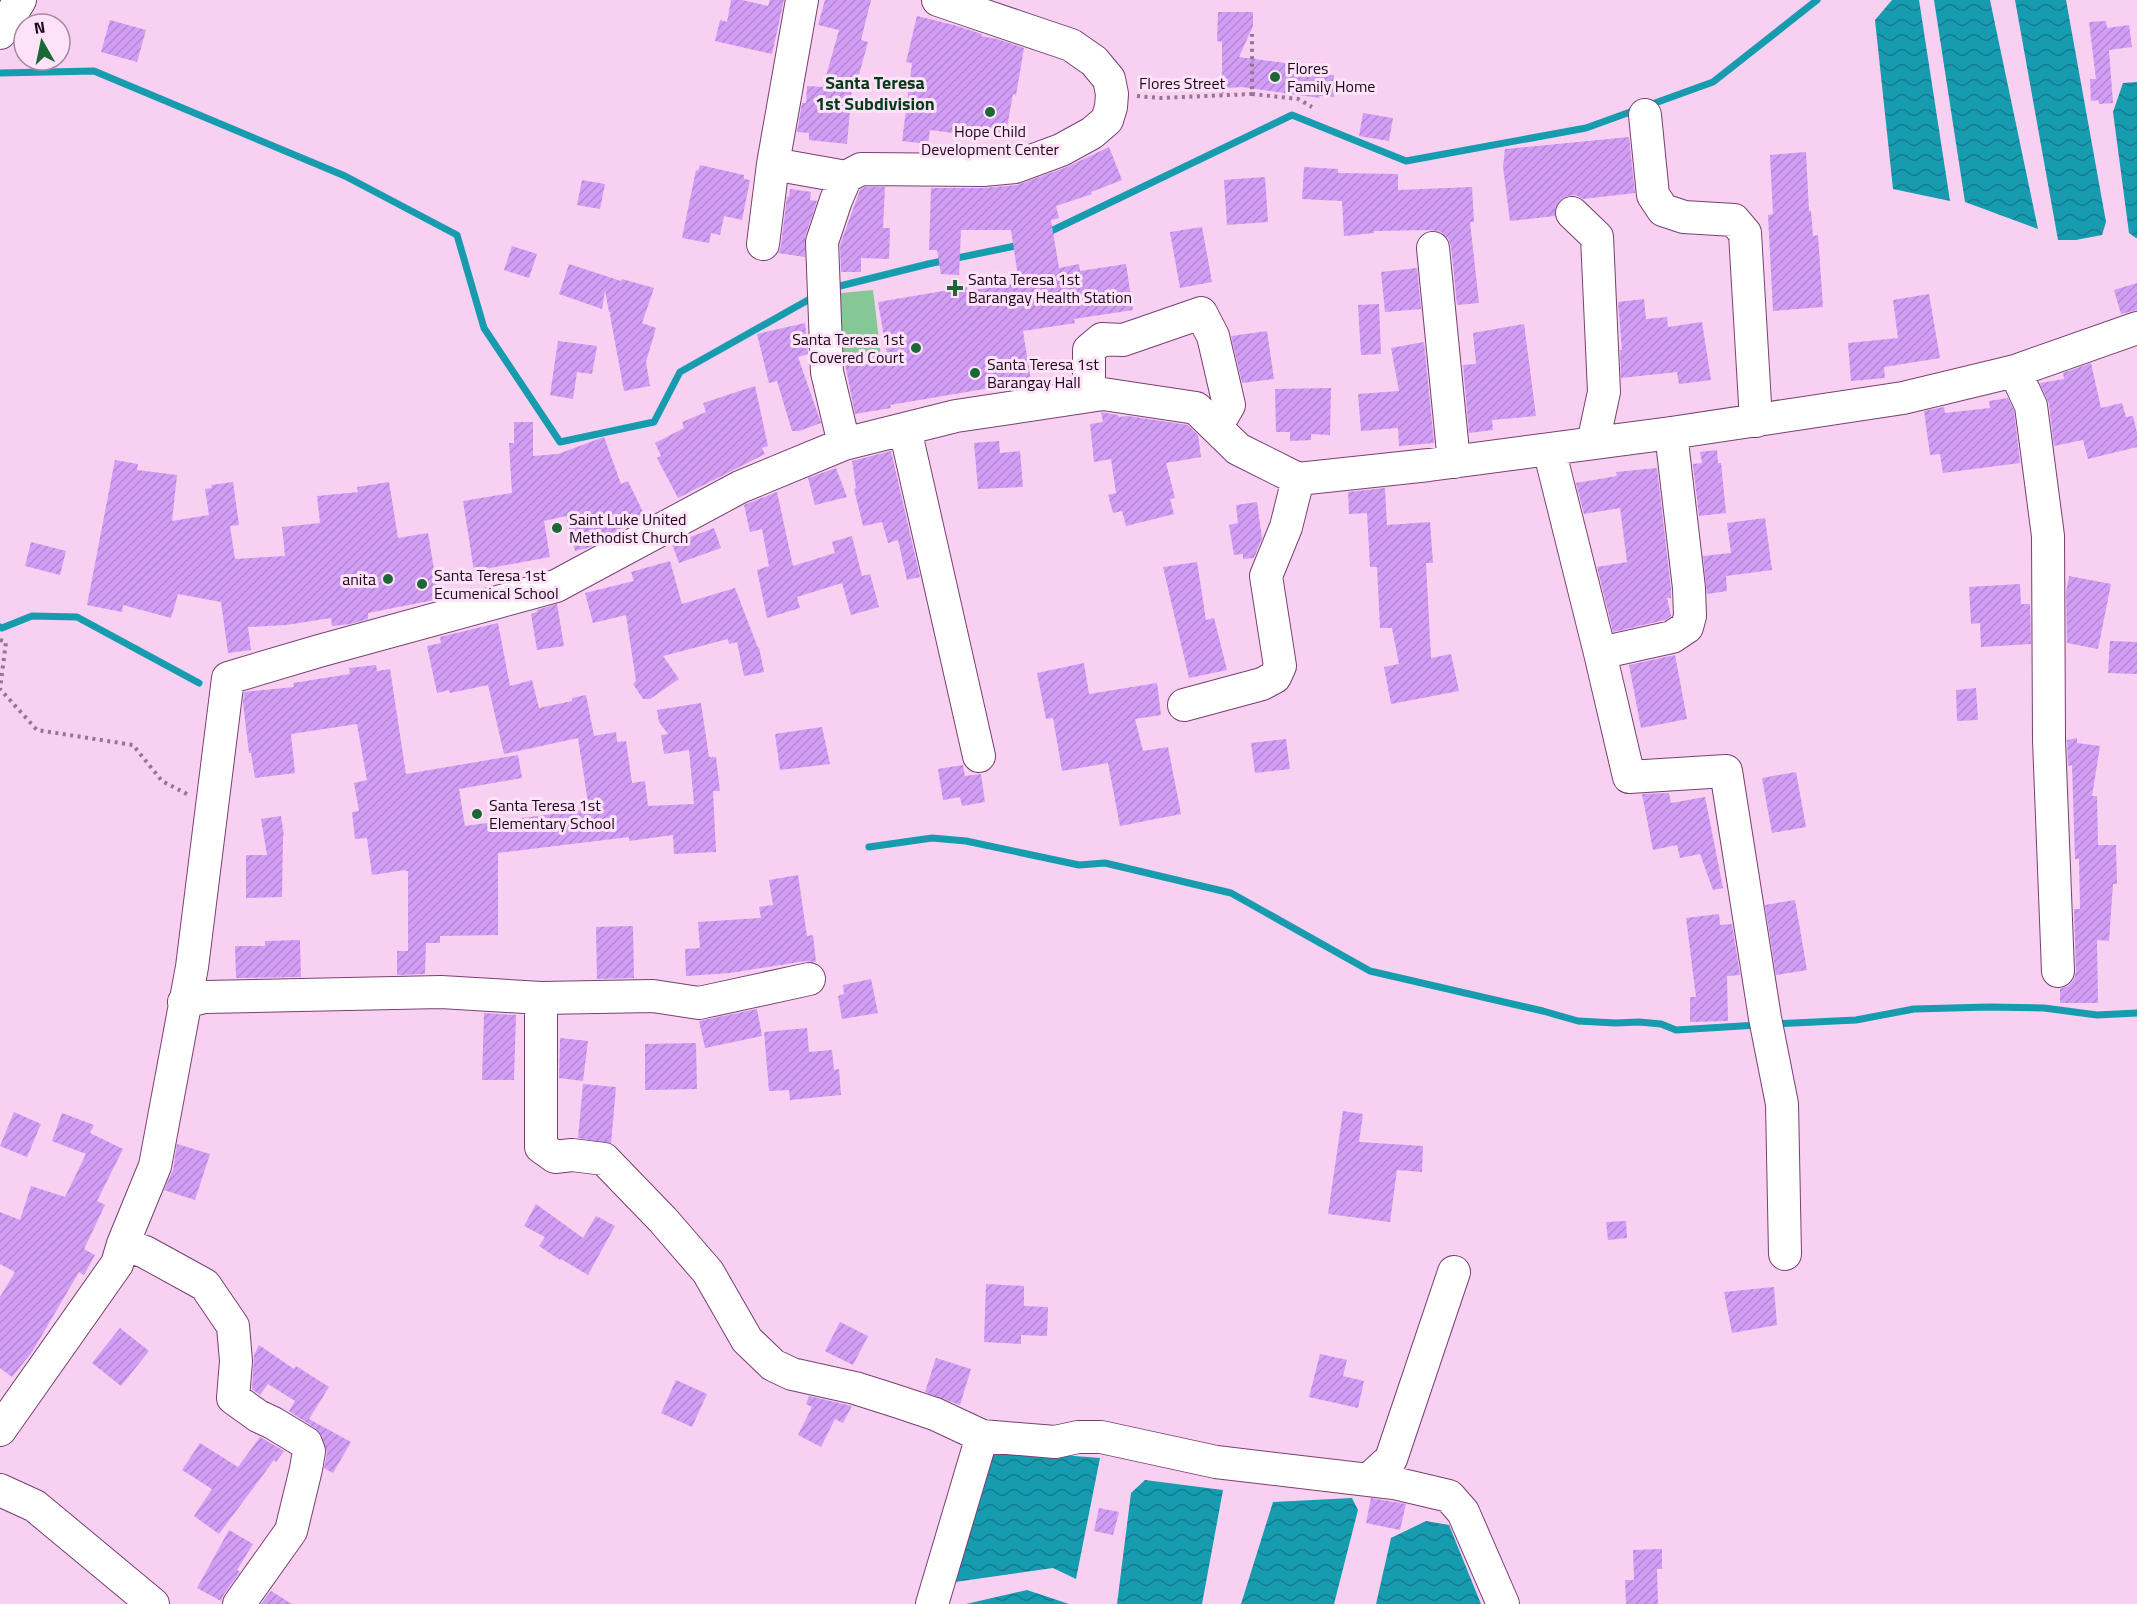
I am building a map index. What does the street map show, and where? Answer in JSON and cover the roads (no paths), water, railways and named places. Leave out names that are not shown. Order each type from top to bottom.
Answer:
[{"type":"street","points":[[0,33],[20,0]]},
{"type":"street","points":[[764,244],[773,164],[802,0]]},
{"type":"street","points":[[773,164],[846,177],[861,169],[983,170],[1015,167],[1061,150],[1092,134],[1107,120],[1112,94],[1109,80],[1094,61],[1071,45],[938,0]]},
{"type":"street","points":[[1644,115],[1653,195],[1663,210],[1684,217],[1734,220],[1745,233],[1756,421]]},
{"type":"street","points":[[844,444],[827,372],[822,242],[846,177]]},
{"type":"street","points":[[1572,213],[1597,237],[1605,392],[1593,443]]},
{"type":"street","points":[[1433,248],[1454,462]]},
{"type":"street","points":[[1089,396],[1089,350],[1102,339],[1123,340],[1201,313],[1213,336],[1229,405],[1216,428]]},
{"type":"street","points":[[0,1430],[117,1264],[155,1166],[192,967],[228,678],[556,586],[740,487],[844,444],[956,416],[1102,394],[1196,408],[1238,449],[1298,478],[1454,462],[1756,421],[1903,398],[2015,371],[2137,328]]},
{"type":"street","points":[[2015,371],[2031,406],[2048,536],[2049,740],[2058,970]]},
{"type":"street","points":[[905,429],[979,756]]},
{"type":"street","points":[[1600,653],[1672,637],[1687,627],[1690,616],[1689,588],[1671,433]]},
{"type":"street","points":[[1549,449],[1629,777],[1726,771],[1767,1027],[1782,1104],[1785,1254]]},
{"type":"street","points":[[1184,705],[1262,684],[1275,677],[1281,666],[1266,576],[1286,527],[1298,478]]},
{"type":"street","points":[[184,1002],[206,997],[441,992],[541,998],[653,996],[699,1003],[809,979]]},
{"type":"street","points":[[541,998],[541,1147],[555,1157],[572,1155],[604,1159],[663,1220],[708,1272],[747,1340],[773,1365],[792,1374],[855,1388],[935,1414],[982,1436],[1054,1442],[1078,1437],[1101,1437],[1216,1462],[1394,1483],[1449,1496],[1463,1512],[1503,1604]]},
{"type":"street","points":[[123,1244],[145,1252],[205,1285],[233,1326],[236,1360],[233,1398],[258,1416],[306,1443],[309,1451],[291,1531],[239,1604]]},
{"type":"street","points":[[1368,1480],[1391,1459],[1454,1272]]},
{"type":"street","points":[[932,1604],[982,1436]]},
{"type":"street","points":[[0,1490],[35,1506],[153,1604]]},
{"type":"water","points":[[1892,0],[1919,0],[1950,201],[1893,189],[1875,20]]},
{"type":"water","points":[[1934,0],[1990,0],[2038,229],[1965,202]]},
{"type":"water","points":[[2015,0],[2066,0],[2106,222],[2102,235],[2076,240],[2058,240]]},
{"type":"water","points":[[2137,82],[2136,238],[2129,233],[2113,112],[2123,83]]},
{"type":"water","points":[[987,1454],[1049,1454],[1100,1458],[1076,1579],[1053,1568],[955,1582]]},
{"type":"water","points":[[1145,1480],[1223,1490],[1202,1604],[1117,1604],[1131,1493]]},
{"type":"water","points":[[1352,1498],[1358,1510],[1334,1604],[1241,1604],[1273,1502]]},
{"type":"water","points":[[1426,1521],[1449,1525],[1481,1604],[1376,1604],[1391,1538]]},
{"type":"water","points":[[1027,1590],[1069,1604],[966,1604]]},
{"type":"waterway","points":[[1047,233],[1292,115],[1406,161],[1586,128],[1713,82],[1817,0]]},
{"type":"waterway","points":[[0,73],[94,71],[345,176],[457,235],[484,328],[560,442],[654,422],[680,372],[817,295]]},
{"type":"waterway","points":[[832,288],[928,264],[1020,245]]},
{"type":"waterway","points":[[0,627],[32,616],[77,617],[199,683]]},
{"type":"waterway","points":[[869,847],[932,838],[966,841],[1079,865],[1105,863],[1231,893],[1370,971],[1578,1021],[1661,1024],[1676,1030],[1758,1025]]},
{"type":"waterway","points":[[1775,1024],[1856,1020],[1914,1009],[1989,1007],[2044,1008],[2097,1015],[2137,1013]]},
{"type":"place","name":"Flores Family Home","points":[[1275,77]]},
{"type":"place","name":"Hope Child Development Center","points":[[990,112]]},
{"type":"place","name":"Santa Teresa 1st Barangay Health Station","points":[[955,288]]},
{"type":"place","name":"Santa Teresa 1st Covered Court","points":[[916,348]]},
{"type":"place","name":"Santa Teresa 1st Barangay Hall","points":[[975,373]]},
{"type":"place","name":"Saint Luke United Methodist Church","points":[[557,528]]},
{"type":"place","name":"anita","points":[[388,579]]},
{"type":"place","name":"Santa Teresa 1st Ecumenical School","points":[[422,584]]},
{"type":"place","name":"Santa Teresa 1st Elementary School","points":[[477,814]]},
{"type":"district","name":"Santa Teresa 1st Subdivision","points":[[875,94]]}]
